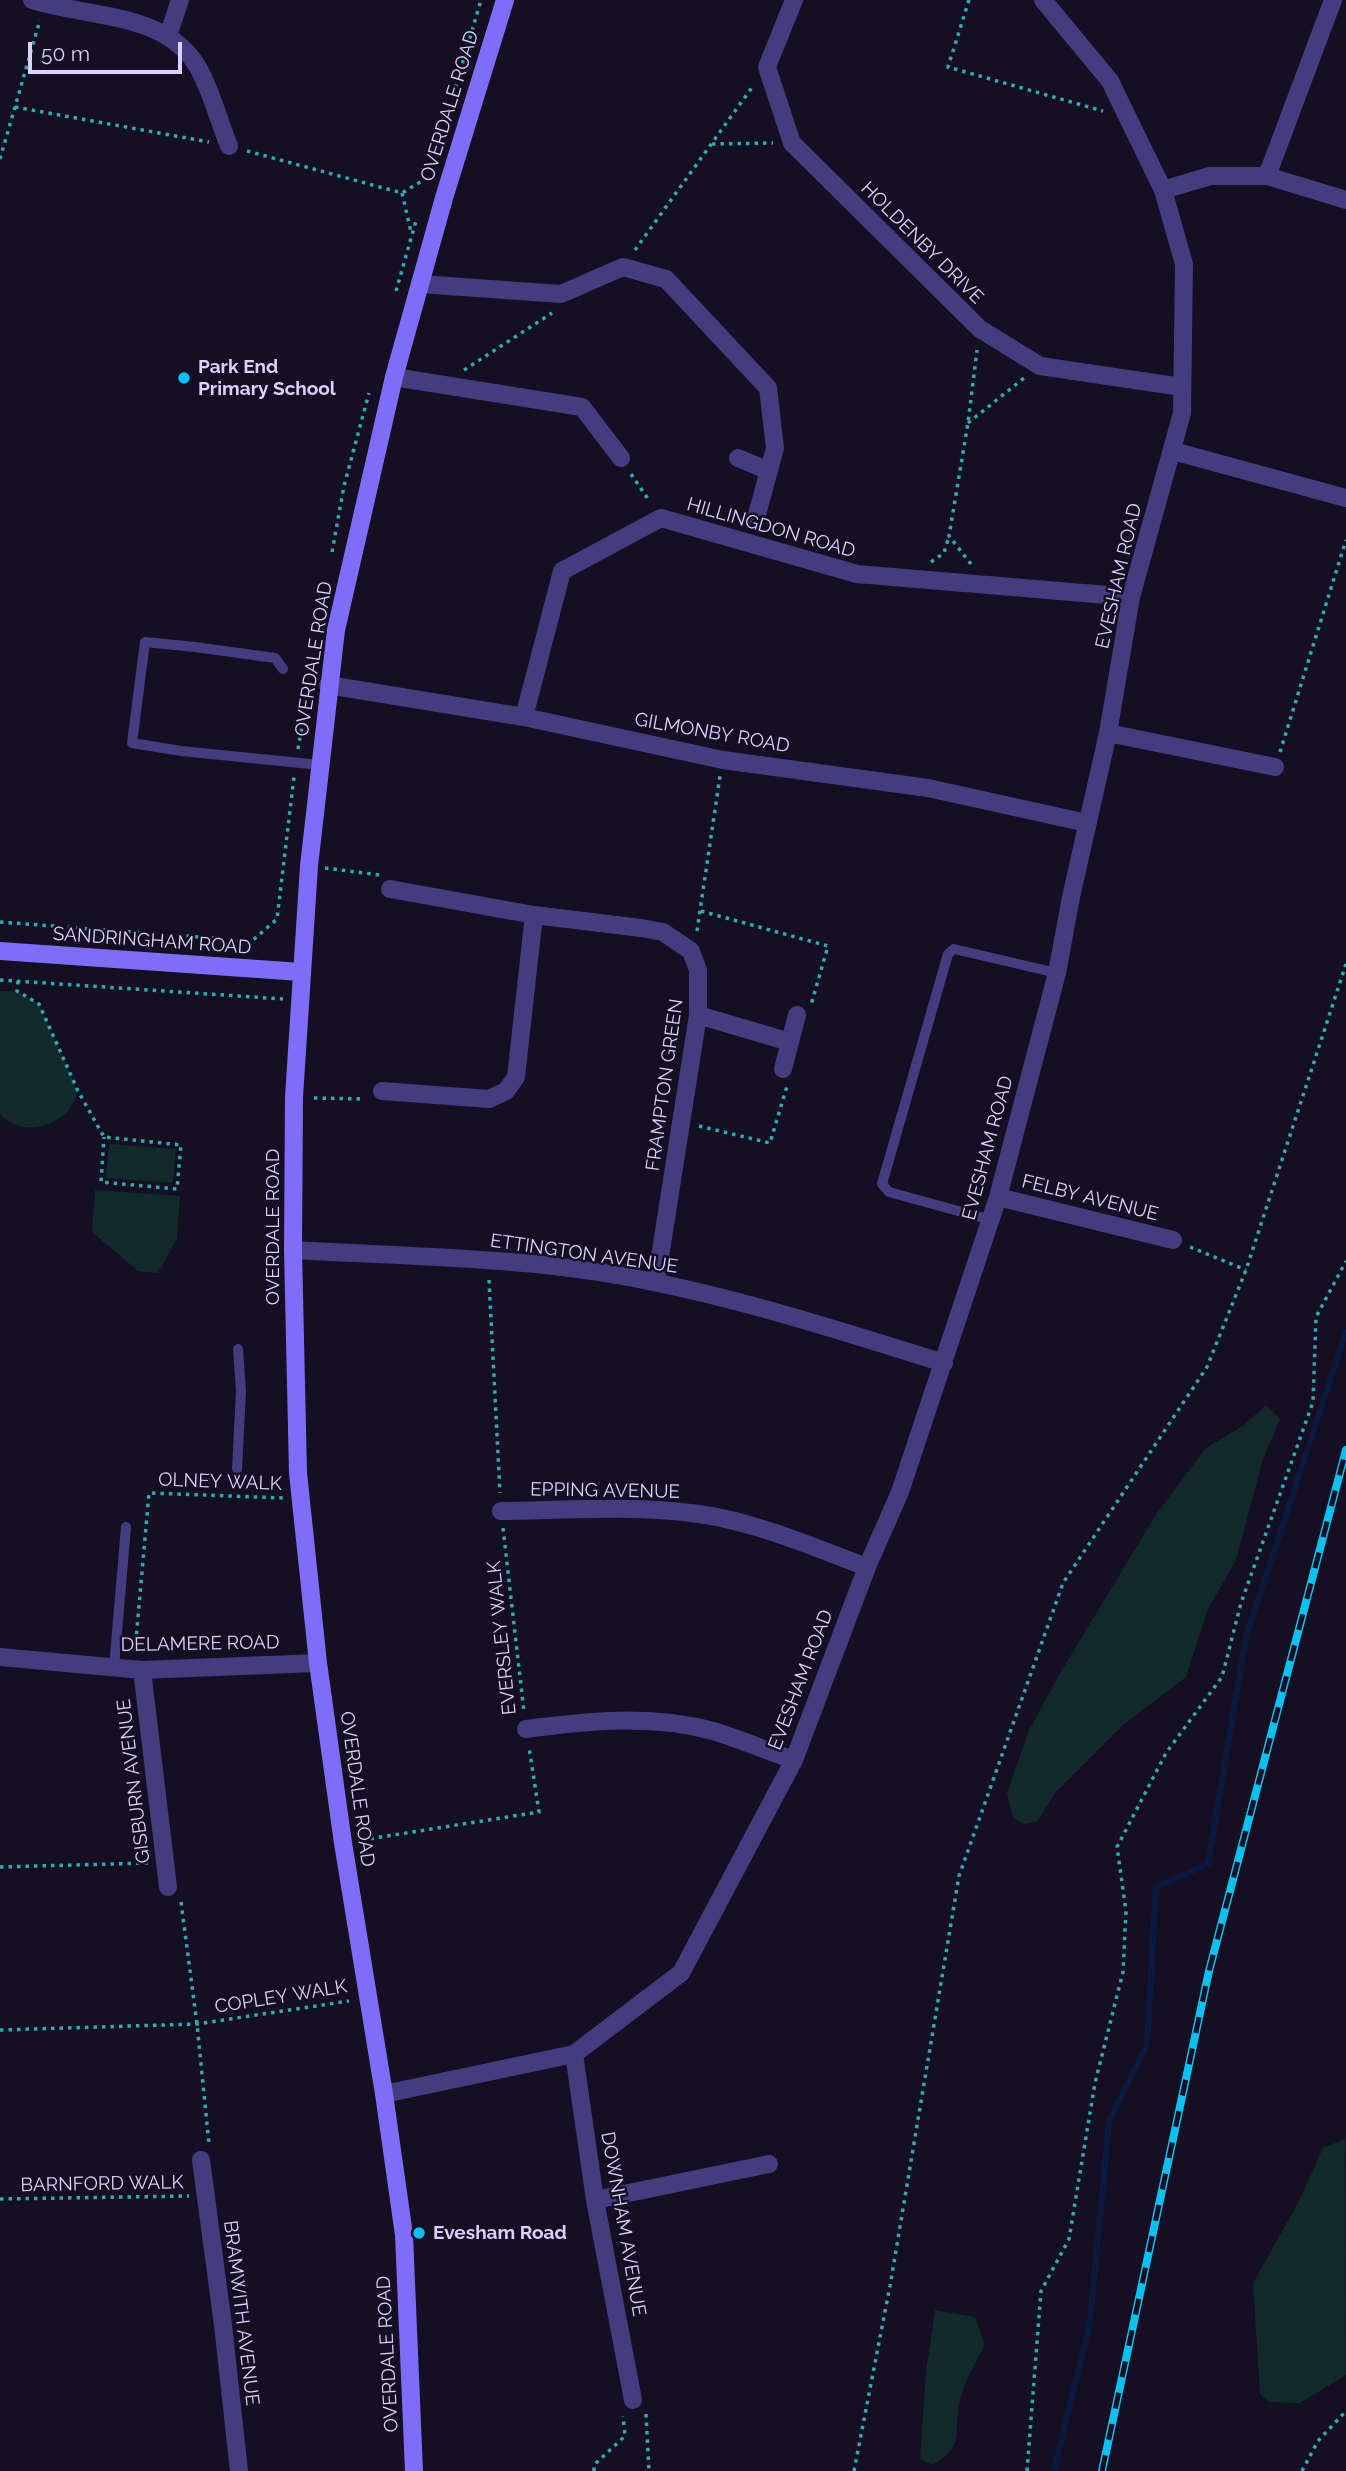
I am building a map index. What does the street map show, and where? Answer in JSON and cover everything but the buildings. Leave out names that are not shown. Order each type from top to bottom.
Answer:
[{"type":"street","points":[[168,36],[180,0]]},
{"type":"street","name":"OVERDALE ROAD","points":[[414,2471],[404,2235],[343,1843],[318,1662],[301,1499],[293,1250],[294,1097],[309,866],[336,630],[394,377],[444,198],[505,0]]},
{"type":"street","points":[[767,67],[794,0]]},
{"type":"street","name":"EVESHAM ROAD","points":[[384,2094],[574,2054],[681,1973],[794,1760],[867,1567],[900,1492],[991,1220],[1057,973],[1108,733],[1131,597],[1173,450],[1181,412],[1184,264],[1163,190],[1110,81],[1043,0]]},
{"type":"street","points":[[1267,176],[1332,0]]},
{"type":"street","points":[[38,2],[138,24],[168,36],[199,69],[229,146]]},
{"type":"street","name":"HOLDENBY DRIVE","points":[[767,67],[792,143],[980,329],[1040,366],[1182,387]]},
{"type":"street","points":[[1163,190],[1210,176],[1267,176],[1346,200]]},
{"type":"street","points":[[420,284],[561,294],[623,267],[666,279],[768,388],[775,448],[756,518]]},
{"type":"street","points":[[394,377],[582,407],[621,458]]},
{"type":"street","points":[[1173,450],[1346,498]]},
{"type":"street","points":[[738,458],[769,471]]},
{"type":"street","name":"HILLINGDON ROAD","points":[[523,717],[562,571],[661,519],[857,574],[1131,597]]},
{"type":"street","name":"GILMONBY ROAD","points":[[328,685],[523,717],[723,760],[928,788],[1087,823]]},
{"type":"street","points":[[1108,733],[1275,767]]},
{"type":"street","name":"FRAMPTON GREEN","points":[[390,889],[534,915],[663,932],[691,951],[698,970],[698,1015],[656,1282]]},
{"type":"street","points":[[382,1091],[489,1099],[506,1091],[516,1077],[534,915]]},
{"type":"street","name":"SANDRINGHAM ROAD","points":[[0,951],[301,972]]},
{"type":"street","points":[[698,1015],[790,1042]]},
{"type":"street","points":[[783,1069],[797,1015]]},
{"type":"street","name":"FELBY AVENUE","points":[[998,1197],[1173,1240]]},
{"type":"street","name":"ETTINGTON AVENUE","points":[[293,1250],[568,1269],[656,1282],[775,1311],[944,1363]]},
{"type":"street","name":"EPPING AVENUE","points":[[501,1511],[624,1508],[701,1514],[776,1533],[867,1567]]},
{"type":"street","name":"DELAMERE ROAD","points":[[0,1657],[142,1670],[318,1662]]},
{"type":"street","name":"GISBURN AVENUE","points":[[142,1670],[167,1887]]},
{"type":"street","points":[[526,1729],[594,1720],[651,1722],[711,1731],[794,1760]]},
{"type":"street","name":"DOWNHAM AVENUE","points":[[574,2054],[595,2200],[634,2400]]},
{"type":"street","name":"BRAMWITH AVENUE","points":[[201,2160],[239,2471]]},
{"type":"street","points":[[595,2200],[769,2164]]},
{"type":"lane","points":[[283,669],[275,659],[195,646],[145,642],[132,743],[181,751],[320,765]]},
{"type":"lane","points":[[991,1220],[889,1192],[882,1184],[948,954],[954,949],[1057,973]]},
{"type":"lane","points":[[237,1469],[241,1391],[238,1349]]},
{"type":"lane","points":[[114,1667],[126,1527]]},
{"type":"path","points":[[452,100],[481,0]]},
{"type":"path","points":[[969,0],[948,67],[1128,118]]},
{"type":"path","points":[[0,159],[15,107],[38,2]]},
{"type":"path","points":[[623,267],[767,67]]},
{"type":"path","points":[[15,107],[229,146],[402,193],[430,176],[427,188]]},
{"type":"path","points":[[712,144],[792,143]]},
{"type":"path","points":[[402,193],[412,234]]},
{"type":"path","points":[[393,303],[419,211]]},
{"type":"path","points":[[441,384],[555,311]]},
{"type":"path","points":[[980,329],[949,536],[988,585]]},
{"type":"path","points":[[968,422],[1040,366]]},
{"type":"path","points":[[332,555],[344,486],[372,382]]},
{"type":"path","points":[[621,458],[661,519]]},
{"type":"path","points":[[1275,767],[1346,540]]},
{"type":"path","points":[[0,922],[252,941],[276,919],[296,762],[308,693]]},
{"type":"path","points":[[697,933],[723,760]]},
{"type":"path","points":[[309,866],[379,874],[390,889]]},
{"type":"path","points":[[854,2471],[890,2286],[959,1876],[1063,1583],[1207,1367],[1246,1270],[1346,964]]},
{"type":"path","points":[[0,980],[299,1000]]},
{"type":"path","points":[[18,981],[17,991],[39,1004],[78,1091],[104,1138],[101,1182],[177,1189],[181,1145],[104,1138]]},
{"type":"path","points":[[294,1097],[371,1100],[382,1091]]},
{"type":"path","points":[[1173,1240],[1246,1270]]},
{"type":"path","points":[[1027,2471],[1041,2291],[1069,2239],[1095,2082],[1123,1972],[1126,1911],[1117,1847],[1166,1753],[1222,1677],[1241,1603],[1313,1402],[1316,1317],[1346,1261]]},
{"type":"path","name":"EVERSLEY WALK","points":[[343,1843],[539,1812],[526,1729],[501,1511],[488,1262]]},
{"type":"path","name":"OLNEY WALK","points":[[142,1670],[135,1651],[149,1493],[301,1499]]},
{"type":"path","points":[[0,1867],[165,1862]]},
{"type":"path","points":[[167,1887],[180,1902],[197,2024],[210,2146],[201,2160]]},
{"type":"path","name":"COPLEY WALK","points":[[0,2031],[197,2024],[368,1998]]},
{"type":"path","name":"BARNFORD WALK","points":[[0,2199],[205,2196]]},
{"type":"path","points":[[594,2471],[594,2465],[625,2437],[622,2408],[634,2400],[645,2402],[649,2471]]},
{"type":"path","points":[[1302,2471],[1318,2441],[1346,2412]]},
{"type":"green space","points":[[0,991],[17,991],[39,1004],[78,1091],[69,1110],[51,1123],[24,1127],[15,1125],[0,1114]]},
{"type":"green space","points":[[109,1144],[176,1149],[173,1183],[106,1178]]},
{"type":"green space","points":[[95,1190],[180,1196],[177,1239],[158,1273],[138,1271],[92,1232]]},
{"type":"green space","points":[[1266,1405],[1280,1419],[1263,1459],[1236,1560],[1208,1609],[1186,1677],[1123,1725],[1054,1794],[1038,1821],[1024,1824],[1013,1818],[1007,1793],[1029,1730],[1059,1675],[1157,1513],[1206,1448],[1243,1426]]},
{"type":"green space","points":[[1345,2139],[1346,2375],[1300,2403],[1269,2402],[1260,2394],[1253,2283],[1297,2205],[1323,2148]]},
{"type":"green space","points":[[935,2310],[975,2317],[985,2344],[961,2396],[954,2445],[933,2465],[920,2459],[926,2373]]},
{"type":"waterway","points":[[1054,2471],[1090,2322],[1109,2121],[1147,2044],[1156,1887],[1208,1864],[1246,1637],[1346,1332]]},
{"type":"railway","points":[[1102,2471],[1209,1971],[1346,1450]]},
{"type":"place","name":"Park End Primary School","points":[[184,378]]},
{"type":"place","name":"Evesham Road","points":[[419,2233]]}]
